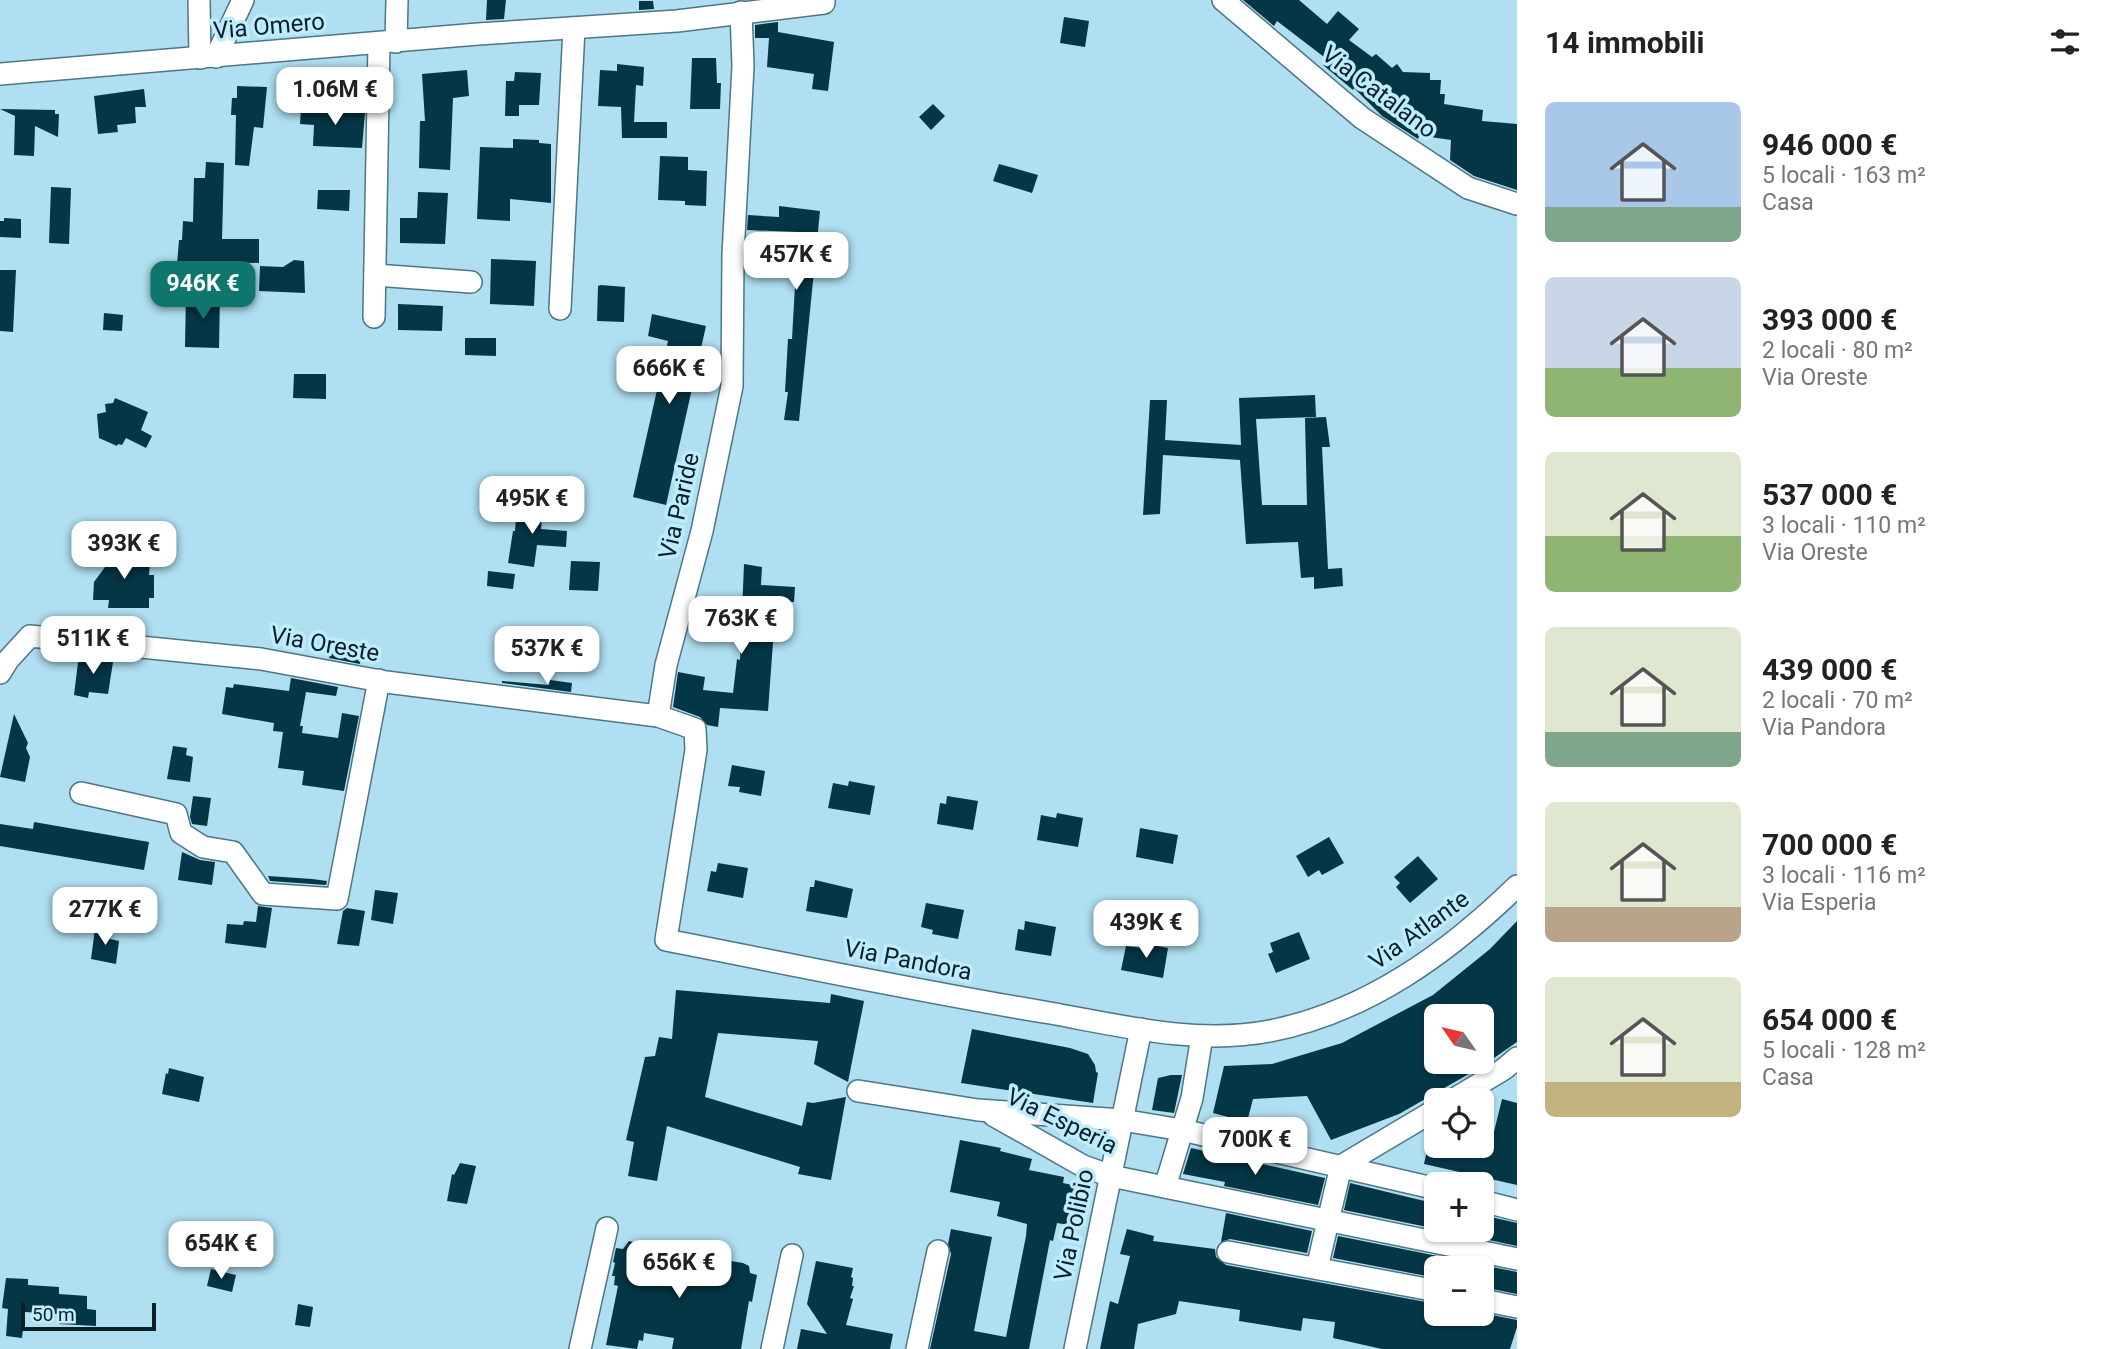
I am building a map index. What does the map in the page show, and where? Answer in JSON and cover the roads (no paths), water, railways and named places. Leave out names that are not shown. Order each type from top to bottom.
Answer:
[{"type":"street","points":[[199,0],[208,58]]},
{"type":"street","points":[[208,58],[243,0]]},
{"type":"street","points":[[374,317],[374,275],[388,42],[397,0]]},
{"type":"street","name":"Via Omero","points":[[0,74],[677,21],[824,3],[824,0]]},
{"type":"street","name":"Via Catalano","points":[[1223,0],[1362,118],[1468,188],[1517,204]]},
{"type":"street","name":"Via Paride","points":[[658,716],[666,665],[702,531],[732,386],[733,255],[746,12]]},
{"type":"street","points":[[560,309],[574,27]]},
{"type":"street","points":[[374,275],[471,282]]},
{"type":"street","name":"Via Oreste","points":[[0,673],[30,636],[261,659],[379,680],[658,716],[695,729],[696,750],[666,940]]},
{"type":"street","points":[[81,793],[176,814],[181,833],[203,847],[233,852],[263,894],[337,899],[379,680]]},
{"type":"street","name":"Via Atlante","points":[[1141,1029],[1202,1036],[1235,1036],[1304,1023],[1380,991],[1420,967],[1517,886]]},
{"type":"street","name":"Via Pandora","points":[[666,940],[1003,1006],[1141,1029]]},
{"type":"street","name":"Via Polibio","points":[[1075,1349],[1141,1029]]},
{"type":"street","points":[[1165,1187],[1192,1098],[1202,1036]]},
{"type":"street","points":[[1473,1088],[1517,1058]]},
{"type":"street","points":[[858,1091],[978,1110],[1122,1120],[1182,1130],[1424,1186]]},
{"type":"street","name":"Via Esperia","points":[[978,1110],[997,1116],[1083,1166],[1111,1176],[1517,1259]]},
{"type":"street","points":[[1317,1268],[1341,1166],[1424,1117]]},
{"type":"street","points":[[1494,1204],[1517,1210]]},
{"type":"street","points":[[580,1349],[607,1228]]},
{"type":"street","points":[[917,1349],[938,1251]]},
{"type":"street","points":[[1228,1252],[1424,1289]]},
{"type":"street","points":[[772,1349],[792,1255]]},
{"type":"street","points":[[1494,1302],[1517,1307]]}]
